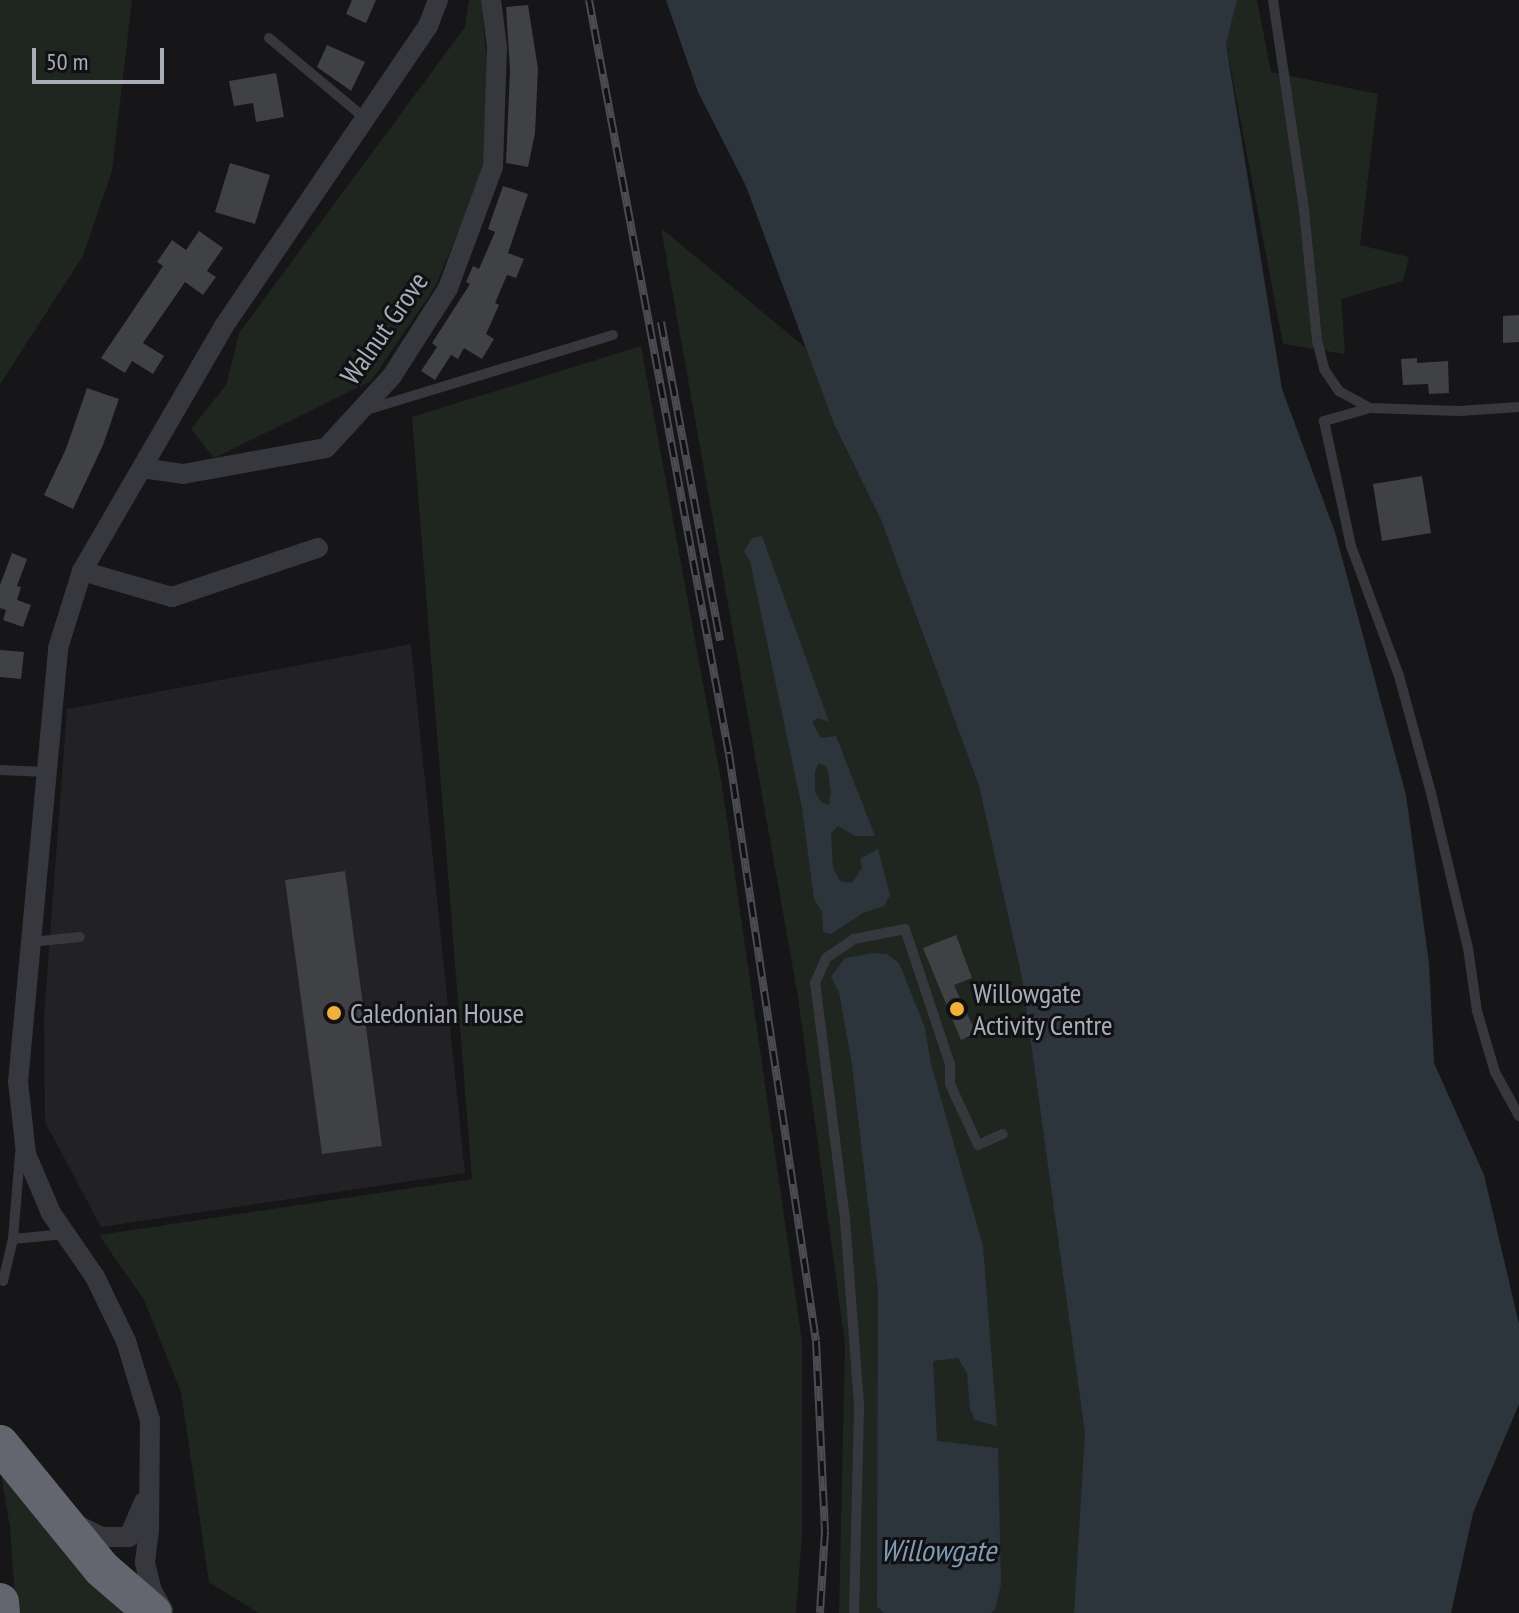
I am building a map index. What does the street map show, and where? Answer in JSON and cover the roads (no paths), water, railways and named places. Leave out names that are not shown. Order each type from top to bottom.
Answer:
[{"type":"highway","points":[[0,1444],[102,1569],[153,1613]]},
{"type":"highway","points":[[0,1602],[1,1613]]},
{"type":"street","points":[[165,1613],[152,1591],[145,1562],[149,1530],[150,1420],[126,1341],[95,1277],[51,1213],[26,1154],[18,1082],[58,648],[82,571],[224,326],[428,26],[438,0]]},
{"type":"street","name":"Walnut Grove","points":[[142,468],[183,474],[326,448],[392,376],[448,288],[493,167],[497,47],[491,0]]},
{"type":"street","points":[[82,571],[172,597],[318,548]]},
{"type":"street","points":[[43,1496],[80,1528],[102,1537],[129,1537],[143,1504],[148,1470]]},
{"type":"lane","points":[[1273,0],[1324,369],[1339,391],[1370,408]]},
{"type":"lane","points":[[269,38],[366,119]]},
{"type":"lane","points":[[358,413],[613,335]]},
{"type":"lane","points":[[1519,407],[1459,411],[1370,408],[1324,421],[1351,546],[1399,676],[1431,793],[1468,948],[1477,1011],[1495,1072],[1519,1116]]},
{"type":"lane","points":[[0,770],[47,772]]},
{"type":"lane","points":[[854,1613],[859,1405],[845,1219],[815,983],[818,969],[826,958],[854,939],[905,929],[950,1064],[950,1084],[978,1145],[1003,1134]]},
{"type":"lane","points":[[31,942],[80,937]]},
{"type":"lane","points":[[3,1281],[13,1239],[23,1123]]},
{"type":"lane","points":[[13,1239],[65,1234]]},
{"type":"water","points":[[666,0],[1237,0],[1226,44],[1282,389],[1335,532],[1406,795],[1429,963],[1434,1063],[1484,1175],[1519,1324],[1519,1404],[1473,1513],[1451,1613],[1074,1613],[1085,1433],[1022,978],[979,786],[881,520],[834,424],[746,186],[698,92]]},
{"type":"water","points":[[762,536],[829,722],[818,718],[812,722],[821,738],[836,736],[875,836],[855,836],[838,826],[831,834],[833,868],[840,881],[852,883],[862,868],[860,859],[878,849],[890,895],[884,906],[863,913],[831,934],[823,932],[822,912],[814,899],[802,808],[750,561],[744,551],[752,538]],"holes":[[[819,763],[827,767],[831,792],[829,805],[821,802],[815,792],[815,771]]]},
{"type":"water","name":"Willowgate","points":[[887,954],[899,963],[925,1028],[931,1064],[983,1246],[997,1426],[975,1420],[970,1409],[967,1373],[958,1358],[933,1361],[937,1441],[998,1448],[1001,1584],[995,1610],[991,1613],[884,1613],[877,1606],[878,1290],[852,1065],[839,992],[831,977],[845,958]]},
{"type":"railway","points":[[589,0],[729,754],[816,1341],[825,1531],[820,1613]]},
{"type":"railway","points":[[661,322],[720,641]]},
{"type":"place","name":"Willowgate Activity Centre","points":[[957,1009]]},
{"type":"place","name":"Caledonian House","points":[[334,1013]]}]
